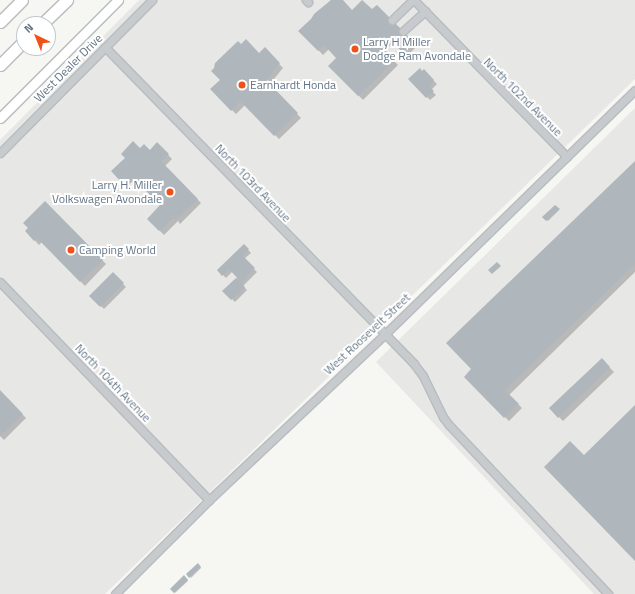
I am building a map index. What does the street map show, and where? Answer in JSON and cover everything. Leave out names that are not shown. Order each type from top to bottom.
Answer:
[{"type":"highway","points":[[0,22],[22,0]]},
{"type":"highway","points":[[50,16],[66,0]]},
{"type":"highway","points":[[0,65],[16,49]]},
{"type":"main road","points":[[0,118],[118,0]]},
{"type":"street","name":"West Dealer Drive","points":[[0,153],[152,0]]},
{"type":"street","name":"North 102nd Avenue","points":[[413,0],[567,157]]},
{"type":"street","points":[[392,20],[413,0]]},
{"type":"street","points":[[404,31],[425,12]]},
{"type":"street","name":"North 103rd Avenue","points":[[105,47],[385,334],[423,376],[443,417],[449,425],[608,594]]},
{"type":"street","name":"West Roosevelt Street","points":[[115,594],[209,500],[385,334],[635,90]]},
{"type":"street","name":"North 104th Avenue","points":[[0,282],[209,500]]},
{"type":"shaded area","points":[[139,0],[635,0],[635,79],[105,594],[0,594],[0,140]]},
{"type":"shaded area","points":[[635,108],[635,594],[594,594],[376,362]]},
{"type":"building","name":"Larry H Miller Dodge Ram Avondale","points":[[331,0],[343,0],[352,10],[362,0],[372,9],[377,5],[413,41],[402,52],[389,38],[381,46],[395,60],[358,96],[328,66],[336,58],[324,45],[318,51],[298,31],[311,19],[314,14]]},
{"type":"building","name":"Earnhardt Honda","points":[[246,39],[259,53],[265,47],[280,63],[266,80],[298,113],[274,136],[240,101],[231,111],[210,89],[220,80],[211,71],[214,68],[215,63],[238,41],[241,44]]},
{"type":"building","points":[[420,68],[422,71],[424,69],[434,80],[429,86],[434,91],[426,98],[408,79]]},
{"type":"building","name":"Larry H. Miller Volkswagen Avondale","points":[[133,141],[140,148],[144,144],[150,150],[157,142],[169,154],[161,161],[198,199],[175,220],[173,218],[159,231],[147,219],[160,205],[139,184],[136,186],[128,178],[122,183],[111,171],[125,158],[121,154]]},
{"type":"building","points":[[635,161],[635,264],[505,390],[519,404],[504,418],[464,377],[471,369],[446,343]]},
{"type":"building","name":"Camping World","points":[[45,201],[103,260],[80,282],[37,238],[34,241],[25,231],[28,228],[23,223]]},
{"type":"building","points":[[555,205],[560,209],[546,221],[542,217]]},
{"type":"building","points":[[244,244],[249,249],[242,255],[255,268],[241,282],[229,269],[222,276],[217,270]]},
{"type":"building","points":[[497,262],[501,266],[492,274],[488,270]]},
{"type":"building","points":[[113,272],[124,283],[100,307],[89,296]]},
{"type":"building","points":[[236,278],[245,287],[231,300],[222,291]]},
{"type":"building","points":[[602,358],[610,367],[558,418],[549,408]]},
{"type":"building","points":[[0,390],[23,414],[0,436]]},
{"type":"building","points":[[635,405],[635,561],[544,467],[570,441],[584,455]]},
{"type":"building","points":[[198,563],[201,567],[189,578],[186,574]]},
{"type":"building","points":[[184,575],[188,580],[174,593],[170,589]]},
{"type":"place","name":"Larry H Miller Dodge Ram Avondale","points":[[355,49]]},
{"type":"place","name":"Earnhardt Honda","points":[[242,85]]},
{"type":"place","name":"Larry H. Miller Volkswagen Avondale","points":[[170,192]]},
{"type":"place","name":"Camping World","points":[[71,250]]}]
